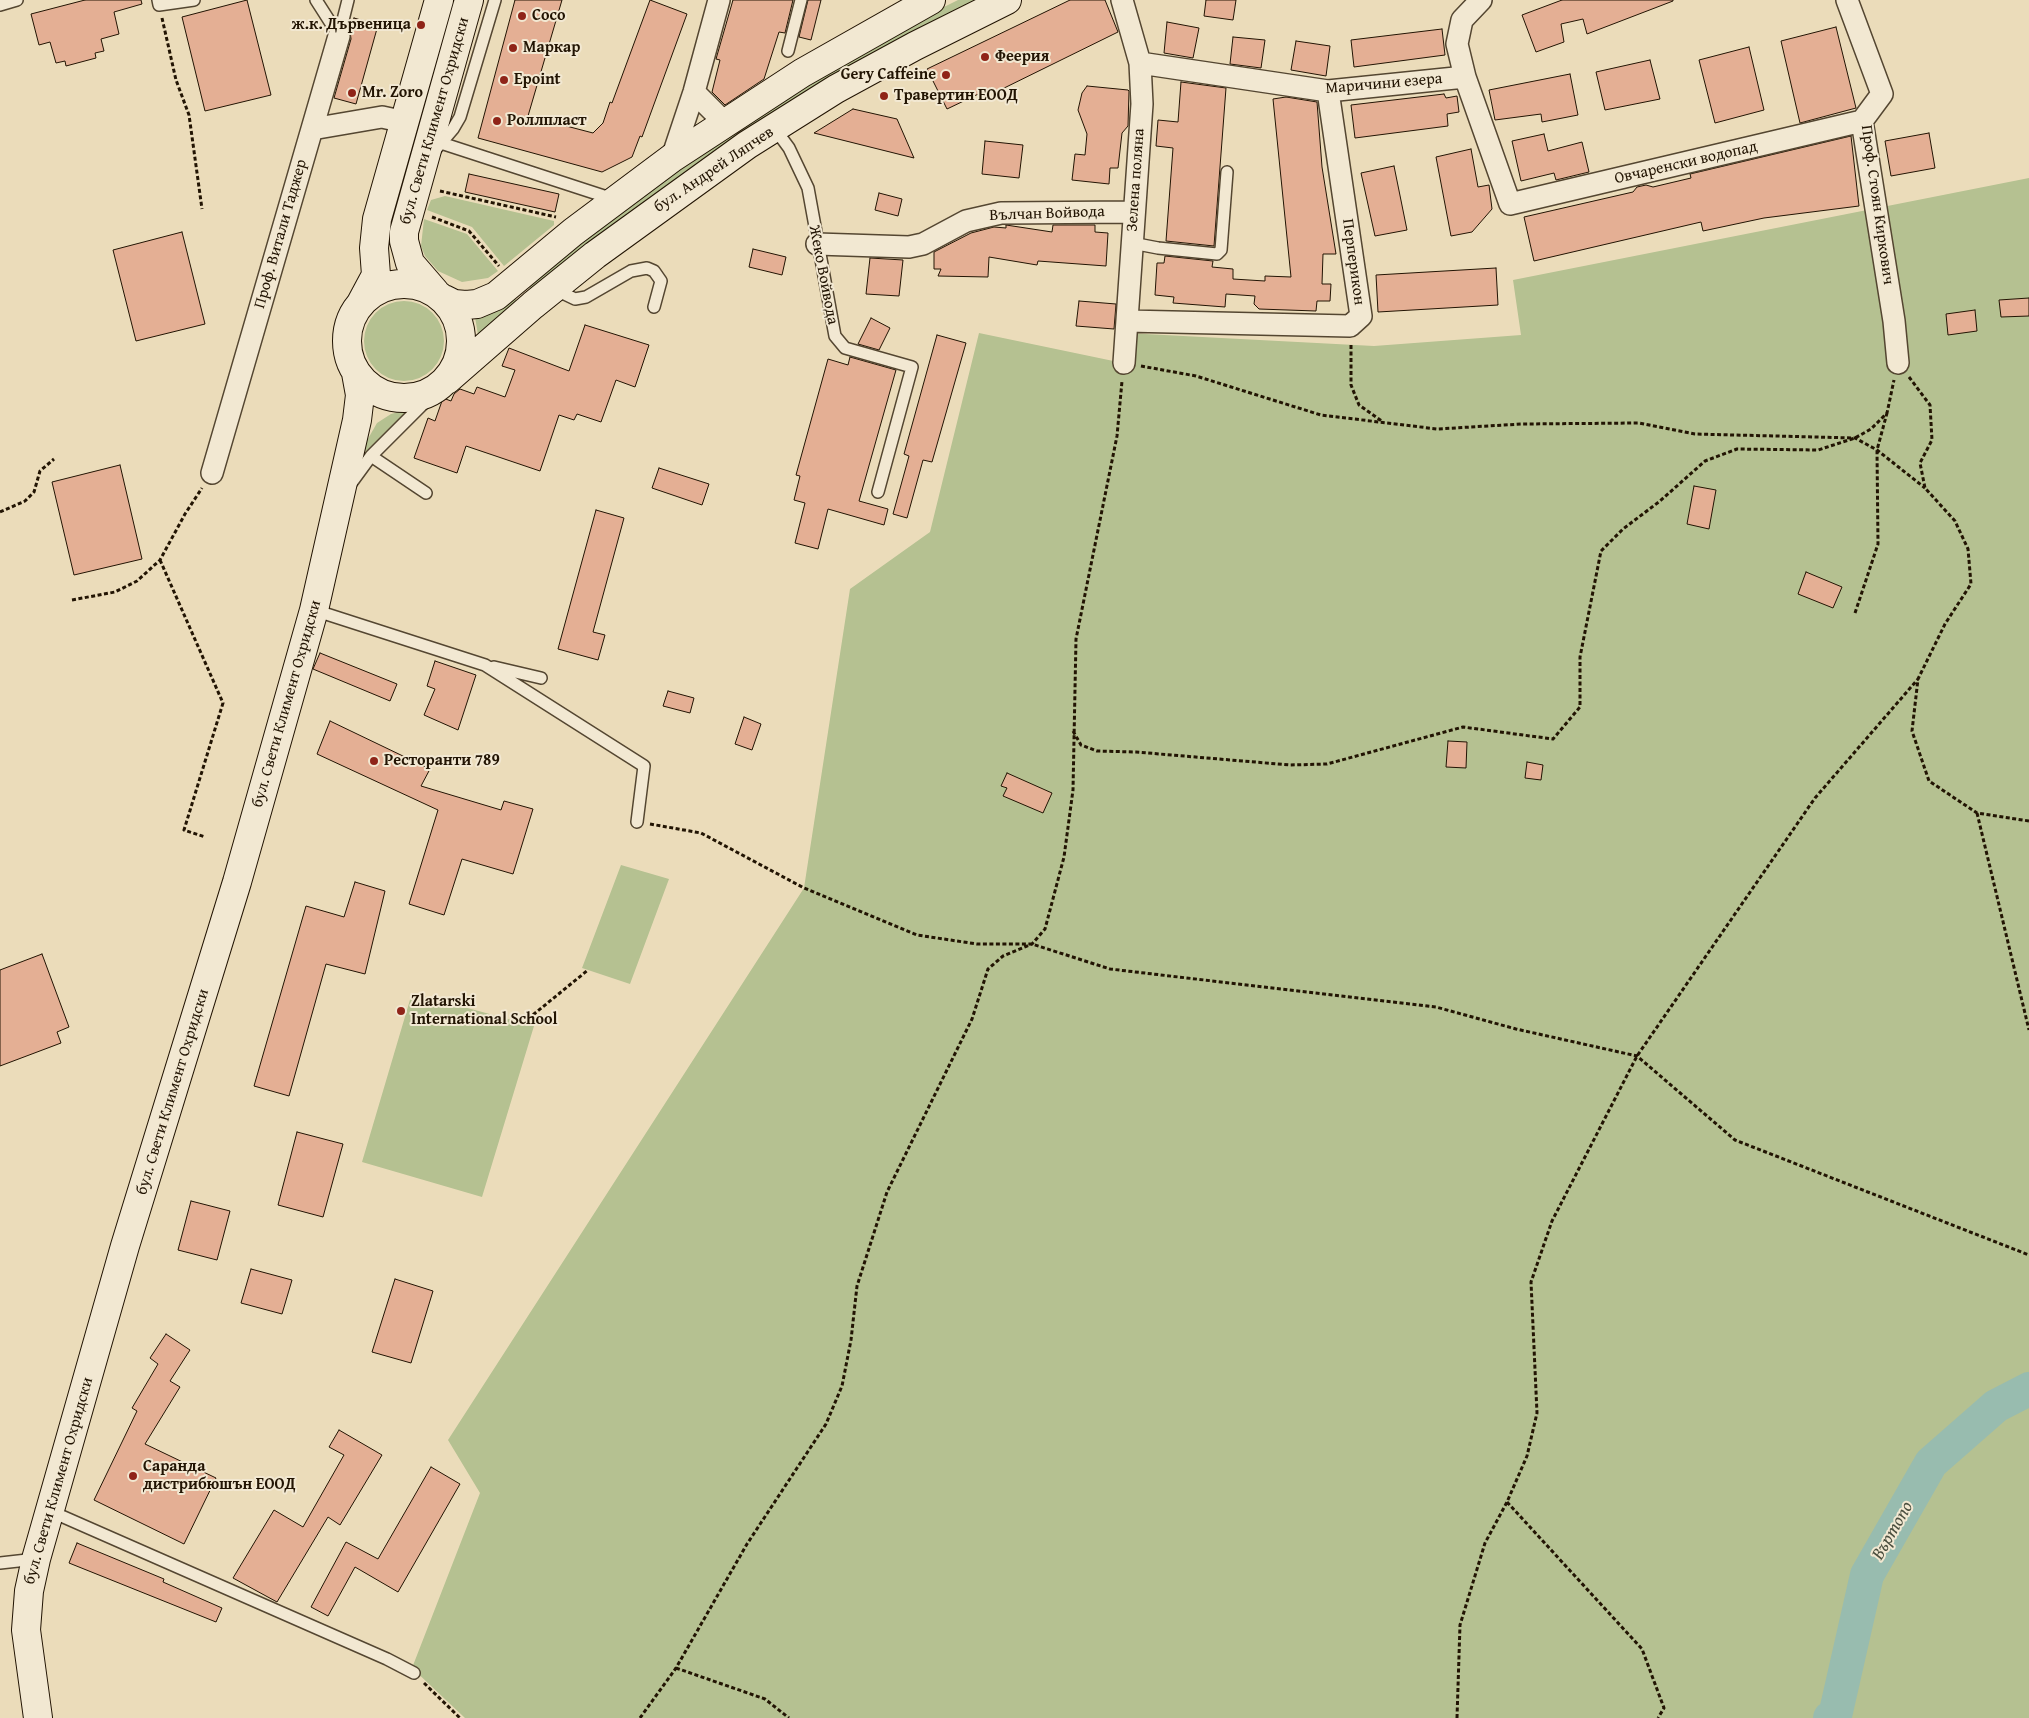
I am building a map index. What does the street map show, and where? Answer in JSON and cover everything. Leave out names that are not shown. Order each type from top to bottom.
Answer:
[{"type":"main road","name":"бул. Свети Климент Охридски","points":[[361,303],[376,275],[374,248],[377,220],[440,0]]},
{"type":"main road","name":"бул. Свети Климент Охридски","points":[[439,296],[410,264],[404,241],[405,223],[469,0]]},
{"type":"main road","name":"бул. Андрей Ляпчев","points":[[439,296],[454,304],[466,305],[477,304],[496,296],[616,200],[672,158],[802,72],[930,0]]},
{"type":"main road","name":"бул. Андрей Ляпчев","points":[[430,389],[657,209],[775,129],[851,81],[915,46],[1007,0]]},
{"type":"main road","points":[[393,285],[416,285],[439,296],[458,319],[462,344],[457,361],[430,389],[386,396],[366,384],[356,373],[346,348],[346,334],[353,313],[361,303],[372,294],[393,285]]},
{"type":"main road","name":"бул. Свети Климент Охридски","points":[[38,1718],[26,1630],[29,1591],[36,1559],[125,1246],[240,873],[314,610],[347,470],[360,396],[356,373]]},
{"type":"main road","name":"бул. Свети Климент Охридски","points":[[347,470],[365,431],[376,416],[395,403],[430,389]]},
{"type":"street","points":[[672,158],[694,92],[719,0]]},
{"type":"street","name":"Зелена поляна","points":[[1122,0],[1140,63],[1142,104],[1124,363]]},
{"type":"street","points":[[1465,77],[1457,44],[1462,20],[1481,0]]},
{"type":"street","name":"Проф. Стоян Киркович","points":[[1847,0],[1882,94],[1862,122],[1894,321],[1898,362]]},
{"type":"street","name":"Проф. Витали Таджер","points":[[212,473],[338,36]]},
{"type":"street","name":"Маричини езера","points":[[1140,63],[1328,91],[1465,77],[1510,204]]},
{"type":"street","name":"Перперикон","points":[[1126,321],[1350,326],[1361,316],[1328,91]]},
{"type":"street","points":[[694,92],[725,123]]},
{"type":"street","points":[[312,129],[382,117],[405,122]]},
{"type":"street","name":"Овчаренски водопад","points":[[1510,204],[1862,122]]},
{"type":"street","name":"Вълчан Войвода","points":[[817,244],[909,247],[923,244],[966,221],[1001,212],[1134,212]]},
{"type":"lane","points":[[0,5],[17,0]]},
{"type":"lane","points":[[159,3],[194,0]]},
{"type":"lane","points":[[316,0],[338,36]]},
{"type":"lane","points":[[338,36],[348,0]]},
{"type":"lane","points":[[420,172],[460,117],[495,0]]},
{"type":"lane","points":[[788,52],[801,0]]},
{"type":"lane","name":"Жеко Войвода","points":[[775,129],[789,148],[808,188],[835,336],[846,348],[912,367],[878,492]]},
{"type":"lane","points":[[441,143],[616,200]]},
{"type":"lane","points":[[1132,243],[1176,251],[1217,254],[1221,250],[1227,172]]},
{"type":"lane","points":[[554,289],[575,299],[586,297],[632,271],[647,268],[654,271],[661,281],[654,307]]},
{"type":"lane","points":[[336,512],[357,472],[424,403],[430,389]]},
{"type":"lane","points":[[371,456],[426,493]]},
{"type":"lane","points":[[314,610],[485,665],[541,678]]},
{"type":"lane","points":[[485,665],[644,766],[637,822]]},
{"type":"lane","points":[[50,1511],[387,1659],[414,1673]]},
{"type":"lane","points":[[0,1563],[36,1559]]},
{"type":"path","points":[[159,3],[176,80],[189,115],[202,209]]},
{"type":"path","points":[[440,191],[559,218]]},
{"type":"path","points":[[430,216],[469,230],[504,273]]},
{"type":"path","points":[[1350,326],[1351,385],[1359,405],[1384,422]]},
{"type":"path","points":[[1855,613],[1878,544],[1877,450],[1898,362]]},
{"type":"path","points":[[1898,362],[1930,405],[1932,440],[1920,463],[1925,488]]},
{"type":"path","points":[[640,1718],[676,1668],[747,1544],[826,1424],[842,1386],[851,1340],[857,1286],[887,1192],[972,1019],[988,969],[1003,956],[1032,944],[1045,929],[1064,857],[1072,790],[1072,730],[1076,639],[1117,436],[1124,363],[1196,376],[1321,415],[1437,429],[1522,424],[1639,423],[1695,434],[1855,438],[1877,450],[1925,488],[1955,521],[1968,549],[1971,584],[1945,624],[1918,679],[1815,798],[1637,1056],[1552,1221],[1531,1282],[1537,1414],[1527,1456],[1507,1502],[1485,1543],[1460,1625],[1457,1718]]},
{"type":"path","points":[[1072,730],[1081,745],[1097,751],[1136,752],[1290,765],[1327,764],[1463,727],[1553,739],[1580,707],[1580,657],[1601,551],[1705,461],[1737,449],[1818,450],[1855,438],[1871,430],[1887,413]]},
{"type":"path","points":[[0,512],[25,501],[34,492],[40,471],[54,459]]},
{"type":"path","points":[[72,600],[116,592],[137,581],[160,560],[185,514],[212,473]]},
{"type":"path","points":[[160,560],[223,704],[184,830],[205,837]]},
{"type":"path","points":[[1918,679],[1912,731],[1929,781],[1977,813],[2029,820]]},
{"type":"path","points":[[1977,813],[2029,1030]]},
{"type":"path","points":[[637,822],[701,833],[804,888],[917,935],[977,944],[1032,944],[1110,969],[1436,1006],[1516,1029],[1637,1056],[1735,1140],[2029,1255]]},
{"type":"path","points":[[523,1023],[588,970]]},
{"type":"path","points":[[1507,1502],[1642,1649],[1664,1708],[1658,1718]]},
{"type":"path","points":[[676,1668],[764,1699],[789,1718]]},
{"type":"path","points":[[414,1673],[460,1718]]},
{"type":"green space","points":[[958,0],[981,0],[532,290],[527,284],[611,216],[731,130],[914,22]]},
{"type":"green space","points":[[2029,178],[2029,1718],[465,1718],[412,1668],[480,1493],[448,1440],[804,888],[850,589],[930,532],[979,333],[1123,363],[1126,333],[1374,346],[1521,335],[1513,280]]},
{"type":"green space","points":[[445,196],[554,221],[554,225],[504,266],[472,227],[427,210],[431,200]]},
{"type":"green space","points":[[424,219],[467,234],[498,271],[488,278],[462,282],[438,271],[425,256],[421,246]]},
{"type":"green space","points":[[513,296],[518,302],[478,335],[475,317]]},
{"type":"green space","points":[[404,301],[419,304],[432,313],[441,326],[444,341],[441,356],[432,369],[419,378],[404,381],[389,378],[376,369],[367,356],[364,341],[367,326],[376,313],[389,304]]},
{"type":"green space","points":[[410,409],[365,452],[365,444],[377,423],[391,414]]},
{"type":"green space","points":[[621,865],[669,879],[630,984],[582,968]]},
{"type":"green space","points":[[412,993],[534,1026],[482,1197],[362,1162]]},
{"type":"building","points":[[85,0],[141,0],[142,4],[114,12],[119,34],[101,39],[104,51],[95,53],[96,58],[66,66],[65,61],[56,63],[50,42],[39,45],[31,14]]},
{"type":"building","points":[[247,0],[271,95],[205,111],[182,17]]},
{"type":"building","points":[[515,0],[562,0],[528,116],[593,133],[603,123],[610,102],[612,103],[650,0],[687,14],[642,137],[640,136],[632,157],[602,172],[478,138]]},
{"type":"building","points":[[733,0],[793,0],[785,33],[779,32],[764,79],[725,105],[712,92],[720,60],[716,59]]},
{"type":"building","points":[[808,0],[821,0],[811,40],[799,37]]},
{"type":"building","points":[[1070,0],[1105,0],[1118,32],[994,93],[991,88],[947,109],[927,69]]},
{"type":"building","points":[[1206,0],[1236,0],[1233,20],[1204,16]]},
{"type":"building","points":[[1562,0],[1673,1],[1587,34],[1583,19],[1561,24],[1564,42],[1536,52],[1522,15]]},
{"type":"building","points":[[354,18],[378,25],[356,104],[334,98],[351,39],[350,31]]},
{"type":"building","points":[[1167,22],[1199,28],[1193,58],[1164,53]]},
{"type":"building","points":[[1836,27],[1856,108],[1800,123],[1781,41]]},
{"type":"building","points":[[1442,29],[1445,55],[1354,67],[1351,40]]},
{"type":"building","points":[[1233,37],[1265,40],[1261,68],[1230,64]]},
{"type":"building","points":[[1296,41],[1330,46],[1326,76],[1291,70]]},
{"type":"building","points":[[1749,47],[1764,110],[1715,123],[1699,60]]},
{"type":"building","points":[[1650,60],[1660,99],[1605,110],[1596,72]]},
{"type":"building","points":[[1570,74],[1578,115],[1542,122],[1541,114],[1495,120],[1489,90]]},
{"type":"building","points":[[1181,82],[1226,88],[1214,246],[1166,241],[1173,148],[1156,146],[1158,120],[1178,122]]},
{"type":"building","points":[[1087,86],[1129,91],[1128,126],[1122,133],[1118,168],[1110,168],[1109,184],[1072,180],[1075,154],[1085,155],[1087,134],[1078,110],[1082,93]]},
{"type":"building","points":[[1444,94],[1446,98],[1457,96],[1459,112],[1447,114],[1448,126],[1355,138],[1351,105]]},
{"type":"building","points":[[1286,97],[1317,102],[1322,167],[1336,254],[1323,254],[1322,284],[1331,284],[1330,301],[1317,301],[1316,311],[1259,309],[1254,304],[1255,296],[1226,294],[1225,307],[1173,303],[1174,297],[1155,295],[1157,263],[1164,263],[1165,256],[1213,261],[1212,267],[1233,269],[1233,279],[1265,281],[1265,276],[1291,277],[1273,99]]},
{"type":"building","points":[[853,109],[897,119],[914,158],[814,133]]},
{"type":"building","points":[[1929,133],[1935,168],[1891,176],[1885,141]]},
{"type":"building","points":[[1544,134],[1548,151],[1582,142],[1589,172],[1556,180],[1554,173],[1521,181],[1512,141]]},
{"type":"building","points":[[1851,136],[1859,206],[1764,218],[1703,231],[1701,222],[1534,261],[1524,217],[1633,192],[1637,187],[1646,185],[1653,187],[1691,178],[1690,174]]},
{"type":"building","points":[[985,141],[1023,145],[1019,178],[982,174]]},
{"type":"building","points":[[1471,149],[1478,187],[1489,185],[1492,209],[1472,232],[1451,236],[1436,157]]},
{"type":"building","points":[[1394,166],[1407,230],[1375,236],[1361,173]]},
{"type":"building","points":[[469,174],[559,194],[555,212],[465,192]]},
{"type":"building","points":[[879,193],[902,199],[898,216],[875,210]]},
{"type":"building","points":[[1006,225],[1052,232],[1053,225],[1095,225],[1095,232],[1108,233],[1106,266],[1038,261],[1037,265],[989,257],[988,277],[938,276],[941,269],[934,269],[934,252],[971,233],[994,227],[1006,228]]},
{"type":"building","points":[[182,232],[205,324],[136,341],[113,250]]},
{"type":"building","points":[[753,249],[786,257],[782,275],[749,267]]},
{"type":"building","points":[[870,258],[903,260],[899,296],[866,294]]},
{"type":"building","points":[[1496,268],[1498,305],[1378,312],[1376,275]]},
{"type":"building","points":[[2029,298],[2029,316],[2001,317],[1999,300]]},
{"type":"building","points":[[1079,301],[1116,304],[1114,329],[1076,326]]},
{"type":"building","points":[[1975,310],[1977,331],[1948,335],[1946,314]]},
{"type":"building","points":[[871,318],[890,328],[879,350],[858,344]]},
{"type":"building","points":[[585,325],[649,345],[635,387],[616,380],[601,422],[577,414],[574,420],[559,415],[540,471],[466,446],[457,473],[414,458],[428,418],[435,421],[443,398],[451,401],[454,394],[460,389],[474,394],[477,387],[505,397],[515,370],[502,366],[509,348],[569,371]]},
{"type":"building","points":[[937,335],[966,343],[932,462],[923,460],[907,518],[893,514],[909,456],[904,454]]},
{"type":"building","points":[[850,357],[896,370],[859,501],[888,509],[884,525],[828,509],[818,549],[795,543],[805,503],[794,500],[800,476],[796,475],[828,359],[848,365]]},
{"type":"building","points":[[120,465],[142,559],[74,575],[52,482]]},
{"type":"building","points":[[659,468],[709,484],[702,505],[652,488]]},
{"type":"building","points":[[1694,486],[1716,490],[1709,529],[1687,524]]},
{"type":"building","points":[[596,510],[624,518],[593,632],[605,635],[598,660],[558,649]]},
{"type":"building","points":[[1806,572],[1842,587],[1833,608],[1798,594]]},
{"type":"building","points":[[320,653],[397,684],[390,701],[313,669]]},
{"type":"building","points":[[435,661],[476,675],[458,730],[424,715],[435,689],[427,686]]},
{"type":"building","points":[[668,691],[694,698],[690,713],[663,706]]},
{"type":"building","points":[[744,717],[761,724],[752,750],[735,744]]},
{"type":"building","points":[[330,721],[430,769],[421,786],[501,810],[504,801],[533,809],[513,874],[462,859],[444,915],[409,904],[438,810],[317,754]]},
{"type":"building","points":[[1448,741],[1467,742],[1466,768],[1446,767]]},
{"type":"building","points":[[1527,762],[1543,765],[1541,780],[1525,778]]},
{"type":"building","points":[[1007,773],[1052,793],[1043,813],[1003,796],[1007,788],[1001,786]]},
{"type":"building","points":[[355,882],[385,891],[365,974],[326,964],[289,1096],[254,1086],[306,906],[344,917]]},
{"type":"building","points":[[42,954],[69,1027],[57,1032],[61,1043],[0,1066],[0,970]]},
{"type":"building","points":[[297,1132],[343,1144],[323,1217],[278,1205]]},
{"type":"building","points":[[191,1201],[230,1211],[217,1260],[178,1250]]},
{"type":"building","points":[[251,1269],[292,1280],[282,1314],[241,1303]]},
{"type":"building","points":[[395,1279],[433,1291],[411,1363],[372,1352]]},
{"type":"building","points":[[166,1334],[190,1350],[170,1381],[180,1387],[145,1444],[216,1478],[184,1544],[94,1500],[137,1411],[132,1408],[158,1364],[150,1358]]},
{"type":"building","points":[[339,1430],[382,1455],[340,1525],[328,1517],[277,1602],[233,1578],[274,1510],[303,1527],[344,1455],[329,1447]]},
{"type":"building","points":[[431,1467],[460,1484],[398,1592],[355,1567],[328,1616],[311,1607],[346,1542],[378,1559]]},
{"type":"building","points":[[77,1543],[164,1579],[163,1582],[222,1608],[216,1622],[69,1563]]},
{"type":"waterway","name":"Въртопо","points":[[1830,1718],[1835,1716],[1867,1575],[1931,1463],[1996,1406],[2029,1389]]},
{"type":"place","name":"Coco","points":[[522,16]]},
{"type":"place","name":"ж.к. Дървеница","points":[[421,25]]},
{"type":"place","name":"Маркар","points":[[513,48]]},
{"type":"place","name":"Феерия","points":[[985,57]]},
{"type":"place","name":"Gery Caffeine","points":[[946,75]]},
{"type":"place","name":"Epoint","points":[[504,80]]},
{"type":"place","name":"Mr. Zoro","points":[[352,93]]},
{"type":"place","name":"Травертин ЕООД","points":[[884,96]]},
{"type":"place","name":"Роллпласт","points":[[497,121]]},
{"type":"place","name":"Ресторанти 789","points":[[374,761]]},
{"type":"place","name":"Zlatarski International School","points":[[401,1011]]},
{"type":"place","name":"Саранда дистрибюшън ЕООД","points":[[133,1476]]}]
